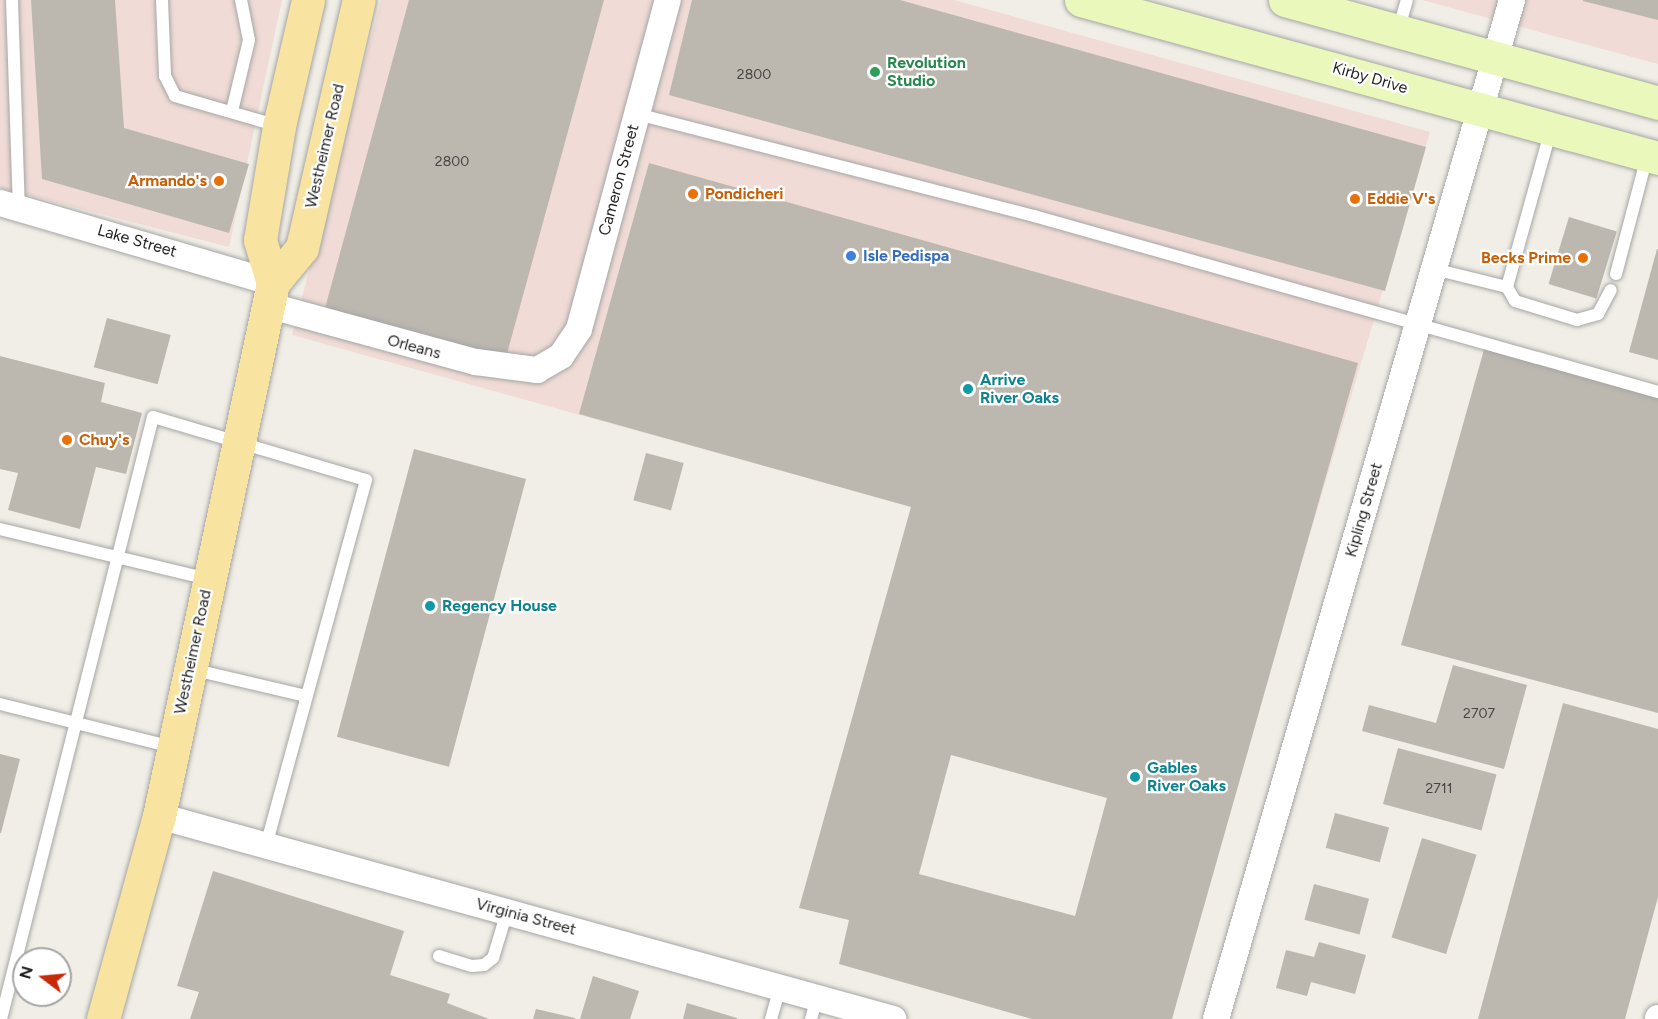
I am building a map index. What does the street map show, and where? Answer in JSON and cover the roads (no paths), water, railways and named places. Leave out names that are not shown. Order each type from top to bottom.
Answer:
[{"type":"main road","name":"Westheimer Road","points":[[270,294],[260,240],[279,126],[308,0]]},
{"type":"main road","name":"Westheimer Road","points":[[103,1019],[159,816],[270,294],[302,248],[359,0]]},
{"type":"main road","name":"Kirby Drive","points":[[1081,0],[1653,157]]},
{"type":"main road","points":[[1285,0],[1658,103]]},
{"type":"street","name":"Cameron Street","points":[[561,356],[579,329],[668,0]]},
{"type":"street","name":"Kipling Street","points":[[1216,1019],[1512,0]]},
{"type":"street","name":"Lake Street","points":[[9,205],[270,294]]},
{"type":"street","name":"Orleans","points":[[270,294],[476,362],[537,370],[561,356]]},
{"type":"street","name":"Virginia Street","points":[[159,816],[780,988],[814,1009],[893,1019]]},
{"type":"lane","points":[[9,205],[12,0]]},
{"type":"lane","points":[[162,0],[165,76],[175,96],[279,126]]},
{"type":"lane","points":[[232,111],[249,40],[241,0]]},
{"type":"lane","points":[[1398,31],[1407,0]]},
{"type":"lane","points":[[637,114],[1034,216],[1658,392]]},
{"type":"lane","points":[[1506,287],[1551,128]]},
{"type":"lane","points":[[1616,274],[1653,157]]},
{"type":"lane","points":[[1434,269],[1506,287],[1515,301],[1577,320],[1598,314],[1611,290]]},
{"type":"lane","points":[[1,1019],[74,722],[153,417],[238,440],[366,480],[266,846]]},
{"type":"lane","points":[[0,529],[209,579]]},
{"type":"lane","points":[[190,669],[306,696]]},
{"type":"lane","points":[[0,704],[173,747]]},
{"type":"lane","points":[[439,956],[472,966],[484,965],[493,958],[507,912]]},
{"type":"lane","points":[[771,1019],[780,988]]},
{"type":"place","name":"Revolution Studio","points":[[875,72]]},
{"type":"place","name":"Armando's","points":[[219,181]]},
{"type":"place","name":"Pondicheri","points":[[693,194]]},
{"type":"place","name":"Eddie V's","points":[[1355,199]]},
{"type":"place","name":"Isle Pedispa","points":[[851,256]]},
{"type":"place","name":"Becks Prime","points":[[1583,258]]},
{"type":"place","name":"Arrive River Oaks","points":[[968,389]]},
{"type":"place","name":"Chuy's","points":[[67,440]]},
{"type":"place","name":"Regency House","points":[[430,606]]},
{"type":"place","name":"Gables River Oaks","points":[[1135,777]]}]
